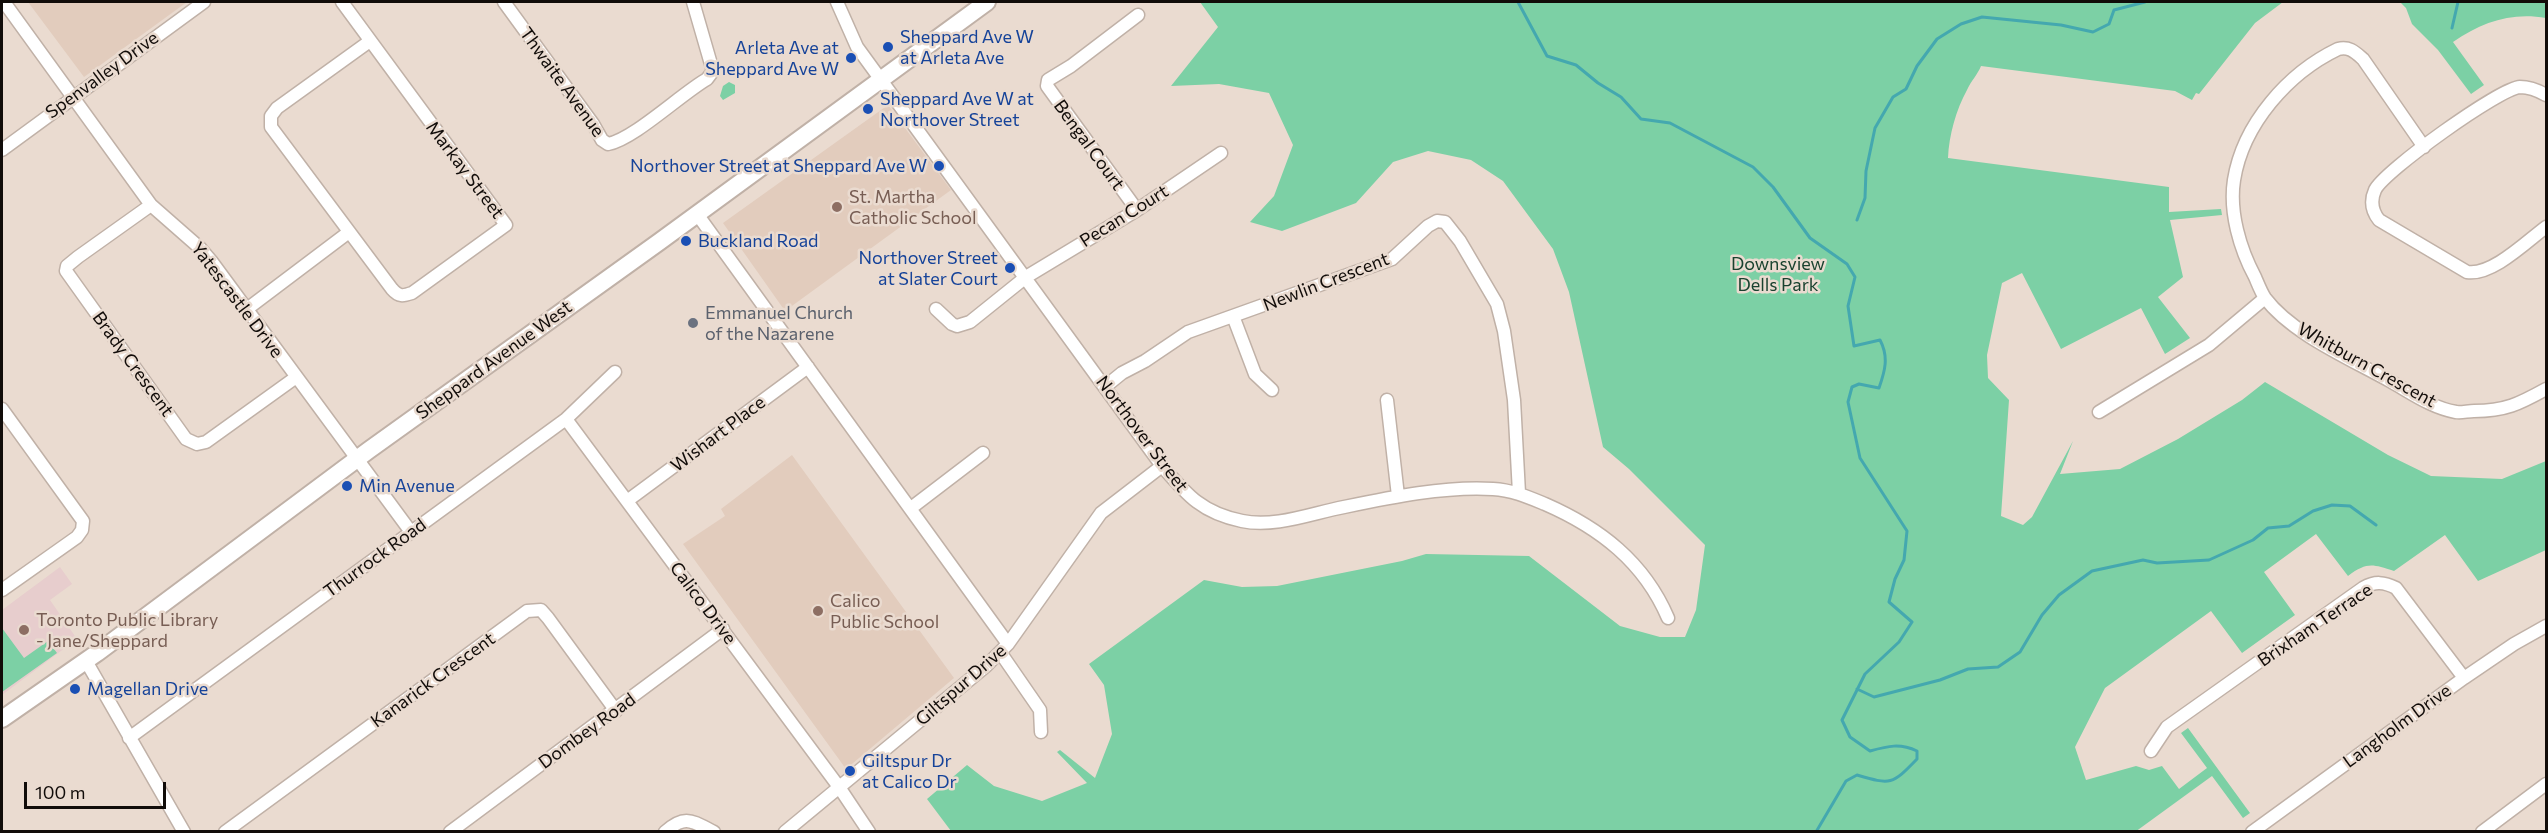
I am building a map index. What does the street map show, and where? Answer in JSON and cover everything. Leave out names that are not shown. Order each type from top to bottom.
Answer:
[{"type":"main road","name":"Sheppard Avenue West","points":[[2,719],[86,661],[358,458],[987,2]]},
{"type":"street","name":"Yatescastle Drive","points":[[4,2],[151,206],[200,248],[247,309],[295,378],[358,458]]},
{"type":"street","name":"Spenvalley Drive","points":[[2,150],[204,2]]},
{"type":"street","name":"Markay Street","points":[[342,2],[506,225],[412,293],[404,296],[392,290],[349,232]]},
{"type":"street","name":"Thwaite Avenue","points":[[504,2],[593,124],[602,140],[609,144],[621,139],[711,75],[713,65],[693,2]]},
{"type":"street","name":"Northover Street","points":[[837,2],[856,47],[882,79],[1162,466],[1197,504],[1212,513],[1244,522],[1268,523],[1398,496],[1477,489],[1519,493],[1559,510],[1609,539],[1644,575],[1668,618]]},
{"type":"street","name":"Bengal Court","points":[[1137,210],[1047,86],[1048,80],[1071,66],[1138,15]]},
{"type":"street","points":[[247,309],[349,232],[271,127],[271,116],[287,101],[369,41]]},
{"type":"street","name":"Whitburn Crescent","points":[[2424,147],[2362,59],[2353,50],[2344,47],[2330,53],[2292,80],[2255,124],[2234,180],[2238,233],[2249,266],[2265,298],[2302,331],[2426,401],[2443,408],[2457,412],[2500,410],[2516,406],[2547,389]]},
{"type":"street","points":[[2547,96],[2538,91],[2520,87],[2502,93],[2424,147],[2387,176],[2376,190],[2372,203],[2379,220],[2467,272],[2476,273],[2501,261],[2547,226]]},
{"type":"street","name":"Pecan Court","points":[[936,309],[957,326],[970,322],[1026,277],[1137,210],[1221,153]]},
{"type":"street","name":"Brady Crescent","points":[[151,206],[78,256],[66,271],[186,440],[197,444],[206,442],[295,378]]},
{"type":"street","points":[[697,214],[911,508],[1004,648],[1040,710],[1041,732]]},
{"type":"street","name":"Newlin Crescent","points":[[1106,386],[1122,373],[1145,361],[1188,332],[1392,259],[1428,226],[1437,221],[1445,222],[1460,241],[1497,304],[1504,331],[1514,400],[1519,493]]},
{"type":"street","points":[[2098,411],[2209,345],[2265,298]]},
{"type":"street","points":[[1233,316],[1255,374],[1272,390]]},
{"type":"street","name":"Wishart Place","points":[[627,501],[808,367]]},
{"type":"street","name":"Thurrock Road","points":[[129,738],[566,420],[615,372]]},
{"type":"street","points":[[1387,400],[1398,496]]},
{"type":"street","points":[[2,409],[79,516],[82,521],[82,530],[68,545],[2,590]]},
{"type":"street","name":"Calico Drive","points":[[566,420],[723,629],[869,831]]},
{"type":"street","points":[[911,508],[983,453]]},
{"type":"street","points":[[358,458],[411,532]]},
{"type":"street","name":"Giltspur Drive","points":[[785,831],[1004,648],[1101,513],[1162,466]]},
{"type":"street","name":"Brixham Terrace","points":[[2151,751],[2167,727],[2363,588],[2374,584],[2387,583],[2396,588],[2464,678]]},
{"type":"street","name":"Kanarick Crescent","points":[[225,831],[528,611],[534,609],[541,610],[548,618],[616,711]]},
{"type":"street","name":"Langholm Drive","points":[[2252,831],[2464,678],[2514,644],[2547,626]]},
{"type":"street","name":"Dombey Road","points":[[450,831],[467,827],[723,629]]},
{"type":"street","points":[[86,661],[184,831]]},
{"type":"street","points":[[2482,831],[2547,784]]},
{"type":"street","points":[[665,831],[676,822],[684,820],[714,831]]},
{"type":"shaded area","points":[[28,2],[187,2],[84,77]]},
{"type":"shaded area","name":"St. Martha Catholic School","points":[[888,105],[951,190],[785,311],[723,223]]},
{"type":"shaded area","name":"Calico Public School","points":[[792,455],[954,678],[846,769],[683,544],[725,516],[721,509]]},
{"type":"shaded area","points":[[60,567],[72,584],[50,600],[77,639],[2,695],[2,610]]},
{"type":"green space","name":"Downsview Dells Park","points":[[1200,2],[2283,2],[2255,23],[2192,100],[2175,91],[1981,66],[1969,87],[1954,123],[1948,158],[2169,187],[2169,212],[2221,209],[2222,215],[2170,220],[2183,277],[2158,297],[2190,338],[2165,354],[2141,308],[2061,349],[2022,273],[2002,283],[1987,355],[1988,378],[2009,400],[2001,516],[2023,525],[2032,517],[2073,441],[2060,474],[2120,469],[2178,439],[2242,400],[2265,382],[2388,455],[2431,476],[2502,479],[2546,461],[2546,550],[2478,581],[2445,535],[2394,571],[2365,566],[2348,576],[2316,534],[2264,572],[2295,615],[2242,653],[2211,611],[2105,688],[2075,747],[2086,780],[2136,766],[2149,770],[2162,766],[2179,789],[2207,768],[2181,733],[2188,728],[2250,813],[2243,818],[2212,776],[2135,832],[951,831],[927,799],[967,765],[994,786],[1042,801],[1087,783],[1057,752],[1060,750],[1095,778],[1112,734],[1104,685],[1089,664],[1204,580],[1242,587],[1277,586],[1402,561],[1426,554],[1529,556],[1620,626],[1660,637],[1685,637],[1696,610],[1705,545],[1629,469],[1603,447],[1569,292],[1553,249],[1503,181],[1471,160],[1428,151],[1393,162],[1356,203],[1282,231],[1250,222],[1274,196],[1293,145],[1269,93],[1219,84],[1171,86],[1218,27]]},
{"type":"green space","points":[[2400,2],[2546,2],[2546,18],[2521,16],[2497,20],[2453,42],[2484,85],[2471,94],[2438,50],[2412,24],[2406,8]]},
{"type":"green space","points":[[729,82],[735,85],[735,93],[723,100],[720,96],[723,86]]},
{"type":"green space","points":[[2,628],[24,658],[48,641],[57,653],[2,692]]},
{"type":"waterway","points":[[1518,2],[1547,56],[1576,65],[1598,83],[1621,97],[1641,119],[1670,123],[1753,167],[1773,187],[1810,238],[1847,264],[1855,277],[1848,306],[1854,346],[1880,340],[1883,346],[1885,364],[1879,388],[1859,384],[1852,387],[1848,402],[1860,458],[1907,531],[1904,560],[1895,579],[1889,602],[1912,622],[1899,642],[1865,674],[1842,720],[1850,737],[1870,751],[1888,747],[1905,747],[1917,751],[1917,759],[1902,774],[1890,780],[1877,780],[1857,775],[1846,781],[1816,832]]},
{"type":"waterway","points":[[1857,220],[1865,198],[1866,171],[1875,128],[1893,97],[1906,89],[1917,66],[1937,39],[1961,24],[1982,17],[2061,25],[2093,32],[2109,24],[2114,10],[2145,2]]},
{"type":"waterway","points":[[2452,28],[2458,2]]},
{"type":"waterway","points":[[1857,689],[1874,697],[1940,680],[1968,669],[1998,667],[2020,652],[2042,615],[2059,595],[2092,571],[2143,560],[2157,563],[2209,560],[2253,540],[2268,528],[2289,526],[2313,511],[2332,505],[2350,506],[2376,525]]},
{"type":"place","name":"Sheppard Ave W at Arleta Ave","points":[[888,47]]},
{"type":"place","name":"Arleta Ave at Sheppard Ave W","points":[[851,58]]},
{"type":"place","name":"Sheppard Ave W at Northover Street","points":[[868,109]]},
{"type":"place","name":"Northover Street at Sheppard Ave W","points":[[939,166]]},
{"type":"place","name":"St. Martha Catholic School","points":[[837,207]]},
{"type":"place","name":"Buckland Road","points":[[686,241]]},
{"type":"place","name":"Northover Street at Slater Court","points":[[1010,268]]},
{"type":"place","name":"Emmanuel Church of the Nazarene","points":[[693,323]]},
{"type":"place","name":"Min Avenue","points":[[347,486]]},
{"type":"place","name":"Calico Public School","points":[[818,611]]},
{"type":"place","name":"Toronto Public Library - Jane/Sheppard","points":[[24,630]]},
{"type":"place","name":"Magellan Drive","points":[[75,689]]},
{"type":"place","name":"Giltspur Dr at Calico Dr","points":[[850,771]]}]
